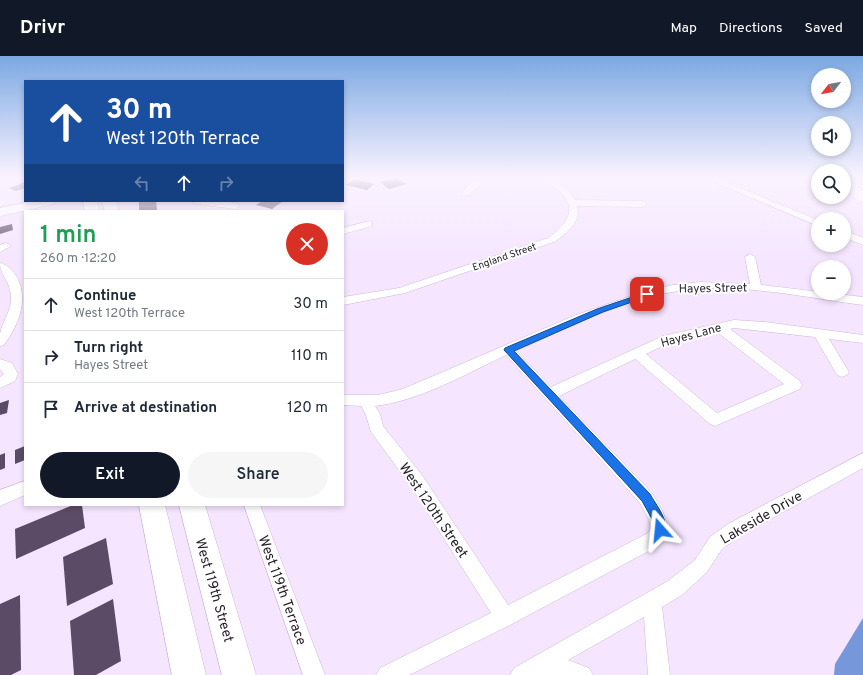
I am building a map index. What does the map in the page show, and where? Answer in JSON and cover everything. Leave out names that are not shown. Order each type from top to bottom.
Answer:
[{"type":"main road","points":[[0,212],[23,207]]},
{"type":"main road","points":[[152,506],[189,675]]},
{"type":"main road","name":"West 119th Street","points":[[192,506],[239,675]]},
{"type":"street","name":"England Street","points":[[344,301],[401,291],[547,242],[561,234],[571,223],[574,215],[573,207]]},
{"type":"street","points":[[775,207],[811,220]]},
{"type":"street","points":[[344,231],[369,224]]},
{"type":"street","points":[[851,236],[863,242]]},
{"type":"street","points":[[750,257],[756,287]]},
{"type":"street","points":[[0,266],[13,277],[16,289],[13,322],[0,342]]},
{"type":"street","name":"Hayes Street","points":[[344,400],[365,401],[415,390],[600,310],[647,294],[689,288],[756,287],[861,303]]},
{"type":"street","name":"Hayes Lane","points":[[550,394],[667,339],[734,324],[765,326],[863,339]]},
{"type":"street","points":[[636,353],[715,420],[795,385],[719,327]]},
{"type":"street","points":[[820,334],[842,372]]},
{"type":"street","points":[[387,675],[501,619],[654,539],[660,530],[657,518],[646,498],[508,350]]},
{"type":"street","points":[[0,364],[7,366],[10,374],[5,380]]},
{"type":"street","name":"West 120th Street","points":[[365,401],[373,414],[376,428],[416,480],[501,619]]},
{"type":"street","name":"Lakeside Drive","points":[[521,675],[675,588],[695,570],[716,543],[734,530],[863,460]]},
{"type":"street","points":[[0,498],[24,488]]},
{"type":"street","name":"West 119th Terrace","points":[[252,506],[314,675]]},
{"type":"street","points":[[652,602],[660,675]]},
{"type":"street","points":[[542,663],[582,675]]},
{"type":"water","points":[[863,618],[863,675],[834,675],[835,664]]},
{"type":"building","points":[[139,207],[157,207],[157,210],[139,210]]},
{"type":"building","points":[[264,207],[275,207],[272,209]]},
{"type":"building","points":[[12,224],[13,230],[0,234],[0,227]]},
{"type":"building","points":[[9,400],[7,413],[0,415],[0,403]]},
{"type":"building","points":[[24,446],[24,460],[15,464],[15,450]]},
{"type":"building","points":[[5,453],[5,468],[0,470],[0,455]]},
{"type":"building","points":[[71,506],[82,506],[85,528],[16,559],[15,529]]},
{"type":"building","points":[[106,538],[113,584],[67,606],[63,557]]},
{"type":"building","points":[[20,595],[21,670],[11,675],[0,675],[0,604]]},
{"type":"building","points":[[113,599],[121,661],[96,675],[74,675],[70,621]]},
{"type":"route","points":[[647,294],[600,310],[508,350],[646,498],[657,518],[660,530]]}]
